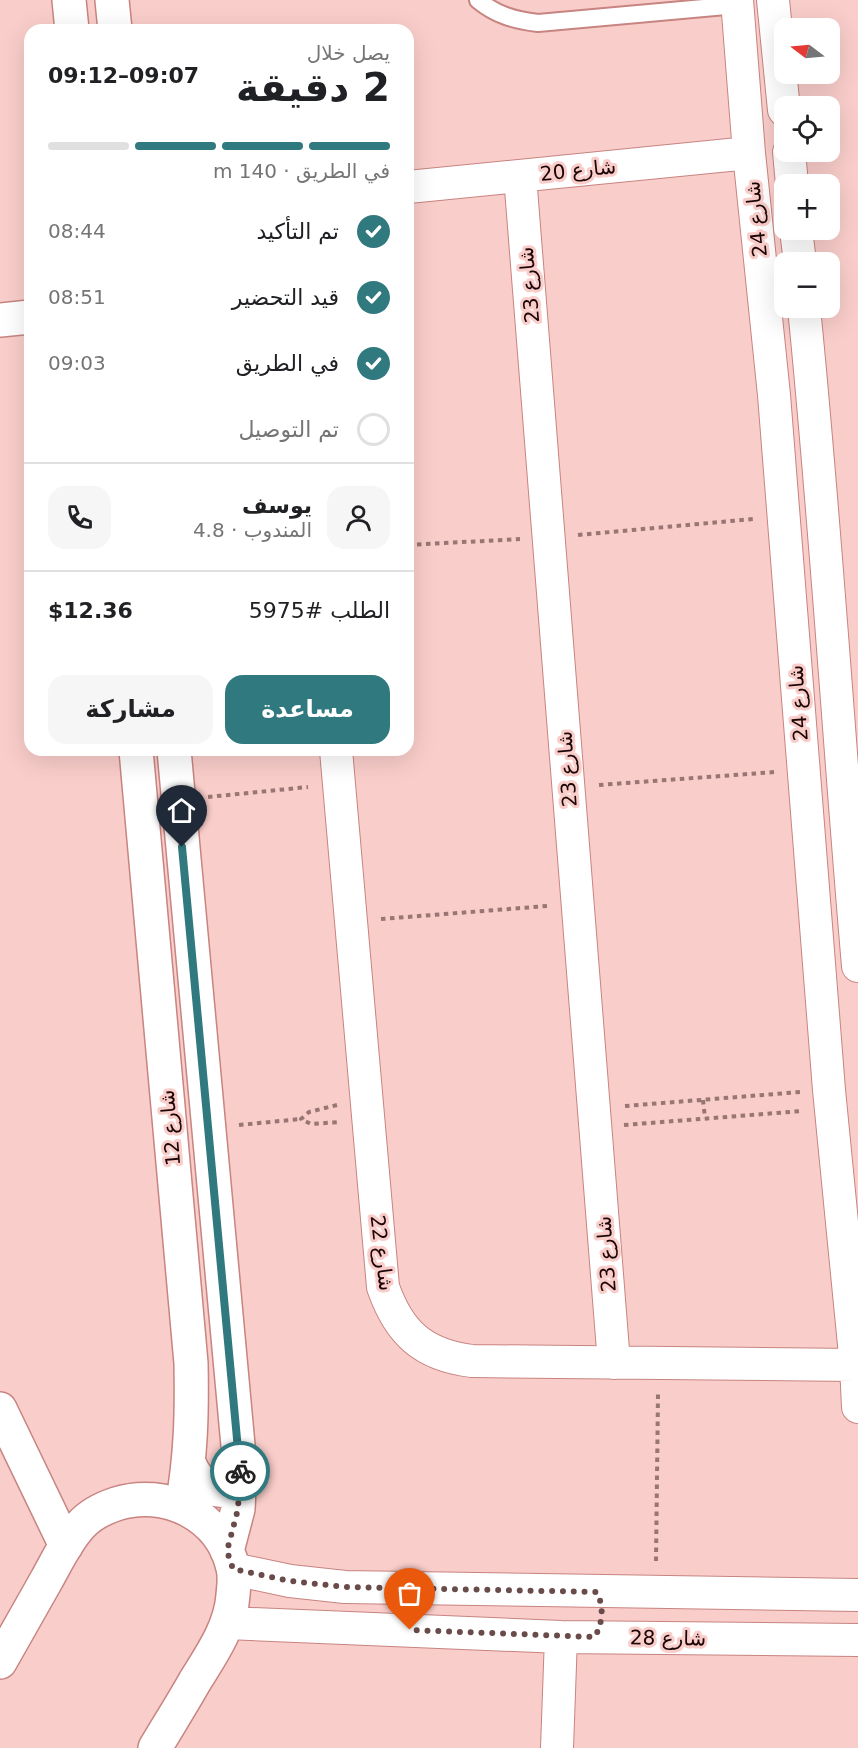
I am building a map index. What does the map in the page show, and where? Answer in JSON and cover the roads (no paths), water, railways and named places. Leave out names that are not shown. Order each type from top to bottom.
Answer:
[{"type":"street","points":[[69,0],[71,24]]},
{"type":"street","points":[[112,0],[114,24]]},
{"type":"street","points":[[773,0],[783,96]]},
{"type":"street","name":"شارع 24","points":[[737,2],[749,153],[774,395],[830,1099],[856,1365],[858,1407]]},
{"type":"street","name":"شارع 20","points":[[414,186],[749,153]]},
{"type":"street","name":"شارع 23","points":[[520,176],[614,1363]]},
{"type":"street","points":[[0,320],[24,318]]},
{"type":"street","name":"شارع 24","points":[[805,318],[813,391],[858,966]]},
{"type":"street","points":[[774,395],[813,391]]},
{"type":"street","name":"شارع 12","points":[[137,756],[191,1363],[190,1465],[182,1506]]},
{"type":"street","name":"شارع 12","points":[[155,1748],[227,1623],[233,1597],[230,1560],[240,1488],[174,756]]},
{"type":"street","name":"شارع 22","points":[[337,756],[383,1287],[400,1325],[414,1340],[432,1351],[451,1359],[472,1361],[856,1365]]},
{"type":"street","points":[[803,770],[841,768]]},
{"type":"street","points":[[0,1409],[66,1545]]},
{"type":"street","points":[[190,1465],[198,1480],[212,1490],[231,1491],[240,1488]]},
{"type":"street","points":[[0,1662],[66,1545],[82,1524],[104,1508],[130,1500],[156,1499],[182,1506],[201,1517],[216,1532],[230,1560],[290,1581],[345,1587],[858,1595]]},
{"type":"street","points":[[524,1634],[518,1617],[518,1608],[527,1591]]},
{"type":"street","points":[[595,1637],[602,1620],[601,1601],[597,1592]]},
{"type":"street","name":"شارع 28","points":[[227,1623],[561,1637],[858,1640]]},
{"type":"street","points":[[557,1748],[561,1637]]},
{"type":"lane","points":[[478,0],[496,14],[517,21],[538,22],[737,2]]}]
